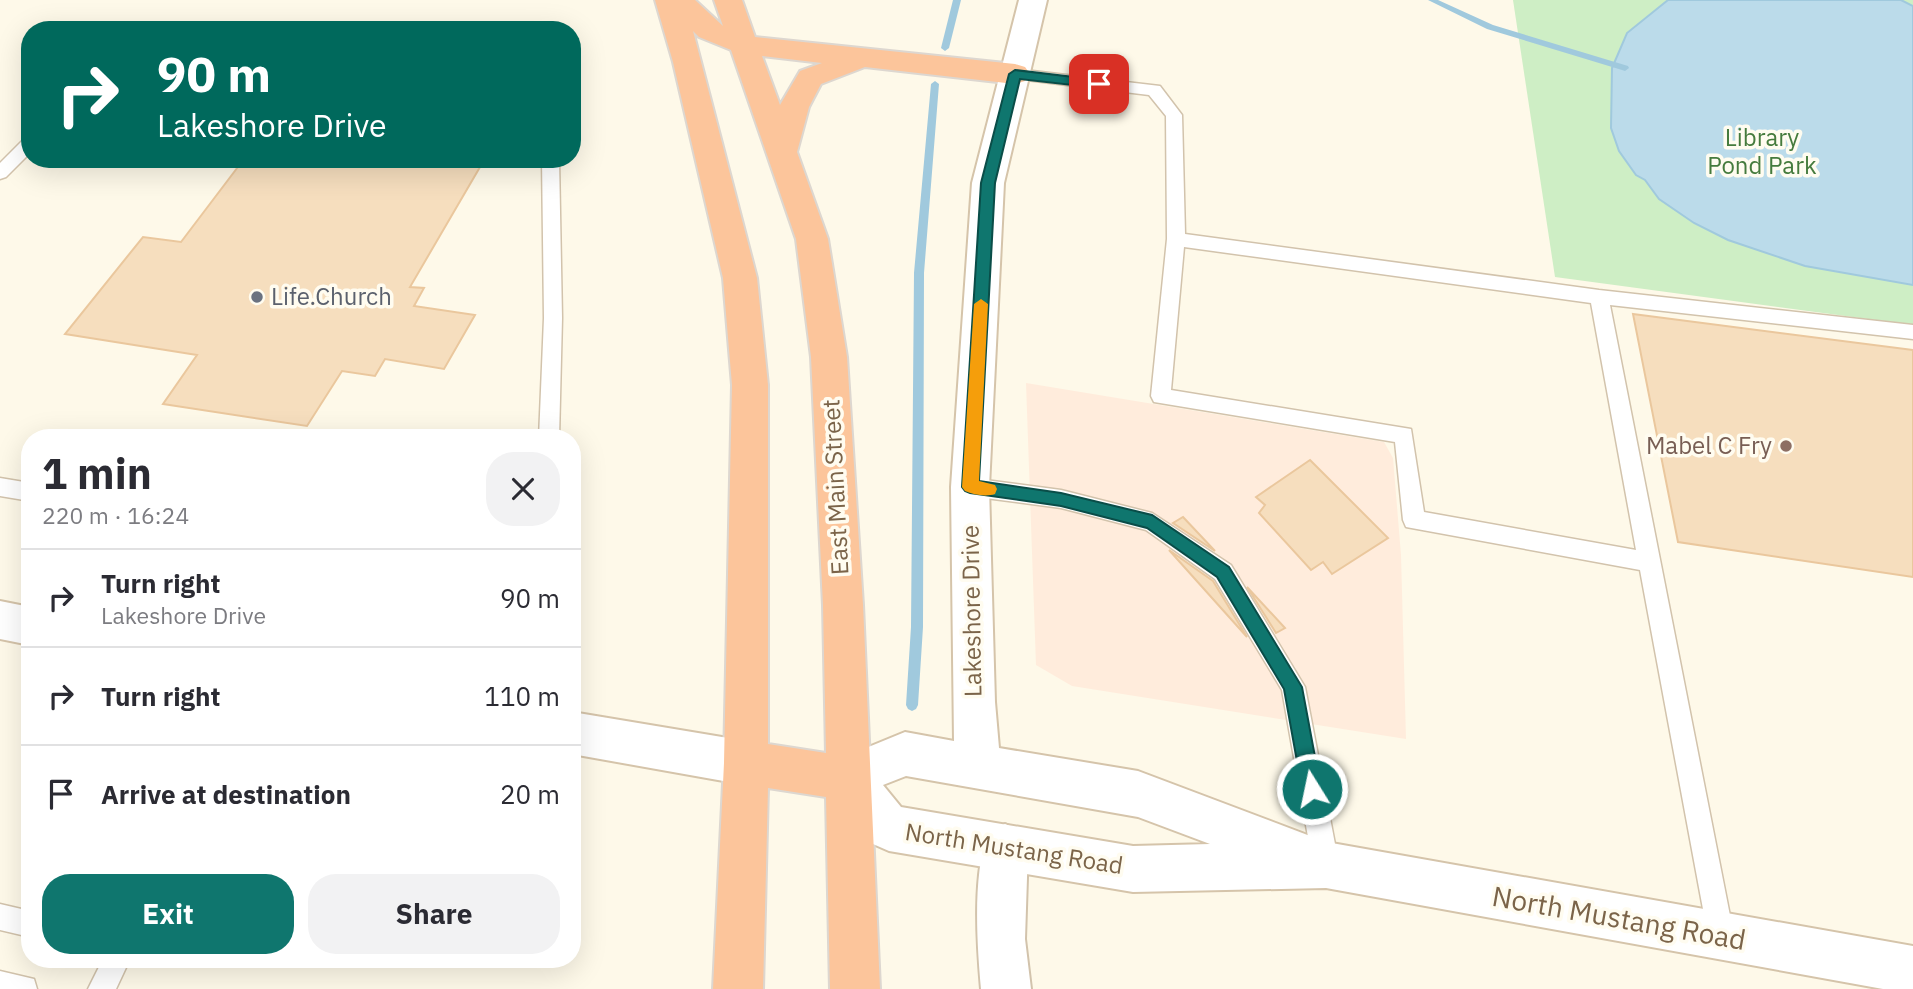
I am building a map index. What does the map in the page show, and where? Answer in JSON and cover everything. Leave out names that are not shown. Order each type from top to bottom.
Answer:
[{"type":"highway","points":[[669,0],[688,62],[740,278],[750,385],[746,763],[738,989]]},
{"type":"highway","points":[[678,0],[709,31],[745,45],[1015,74]]},
{"type":"highway","name":"East Main Street","points":[[728,0],[812,239],[829,356],[843,606],[855,989]]},
{"type":"highway","points":[[741,0],[766,24],[796,41],[863,58]]},
{"type":"highway","points":[[782,151],[794,107],[810,78],[863,58]]},
{"type":"highway","points":[[746,763],[848,778]]},
{"type":"street","name":"Lakeshore Drive","points":[[978,766],[973,702],[970,487],[988,183],[1033,0]]},
{"type":"street","points":[[0,620],[21,624]]},
{"type":"street","points":[[581,735],[746,763]]},
{"type":"street","name":"North Mustang Road","points":[[1326,865],[1133,869],[889,828],[848,778],[905,754],[1139,794],[1326,865],[1913,970]]},
{"type":"street","points":[[1005,848],[1001,939],[1006,989]]},
{"type":"lane","points":[[1015,74],[1154,90],[1174,115],[1176,239],[1161,396],[1404,435],[1414,520],[1649,562]]},
{"type":"lane","points":[[0,173],[21,153]]},
{"type":"lane","points":[[550,168],[553,318],[550,429]]},
{"type":"lane","points":[[1176,239],[1599,297],[1913,332]]},
{"type":"lane","points":[[1599,297],[1721,936]]},
{"type":"lane","points":[[0,487],[21,490]]},
{"type":"lane","points":[[970,487],[1061,499],[1152,522],[1223,572],[1293,687],[1326,865]]},
{"type":"lane","points":[[0,918],[21,922]]},
{"type":"lane","points":[[101,989],[112,968]]},
{"type":"lane","points":[[0,984],[24,989]]},
{"type":"shaded area","points":[[1026,383],[1384,442],[1393,458],[1401,555],[1406,739],[1072,686],[1036,665]]},
{"type":"green space","name":"Library Pond Park","points":[[1513,0],[1913,0],[1913,325],[1555,277]]},
{"type":"water","name":"Library Pond Park","points":[[1668,0],[1901,0],[1913,6],[1913,285],[1805,266],[1728,240],[1694,223],[1659,199],[1645,180],[1636,175],[1619,151],[1611,128],[1612,68],[1627,33]]},
{"type":"building","name":"Life.Church","points":[[237,168],[479,168],[410,287],[424,288],[414,306],[475,315],[444,369],[385,359],[375,376],[342,371],[307,426],[163,404],[197,355],[65,334],[143,237],[181,242]]},
{"type":"building","name":"Mabel C Fry","points":[[1633,314],[1913,350],[1913,577],[1678,542]]},
{"type":"building","points":[[1310,460],[1388,538],[1332,574],[1323,562],[1311,570],[1259,513],[1265,505],[1256,497]]},
{"type":"building","points":[[1183,517],[1215,551],[1173,523]]},
{"type":"building","points":[[1169,550],[1213,581],[1247,637]]},
{"type":"building","points":[[1247,587],[1285,628],[1276,633]]},
{"type":"waterway","points":[[945,48],[957,0]]},
{"type":"waterway","points":[[1432,0],[1490,27],[1625,68]]},
{"type":"waterway","points":[[912,705],[917,627],[919,273],[935,84]]},
{"type":"slow traffic","points":[[981,304],[970,487],[989,489]]},
{"type":"place","name":"Life.Church","points":[[257,297]]},
{"type":"place","name":"Mabel C Fry","points":[[1786,446]]},
{"type":"route","points":[[1099,84],[1015,74],[988,183],[970,487],[1061,499],[1152,522],[1223,572],[1293,687],[1312,789]]}]
